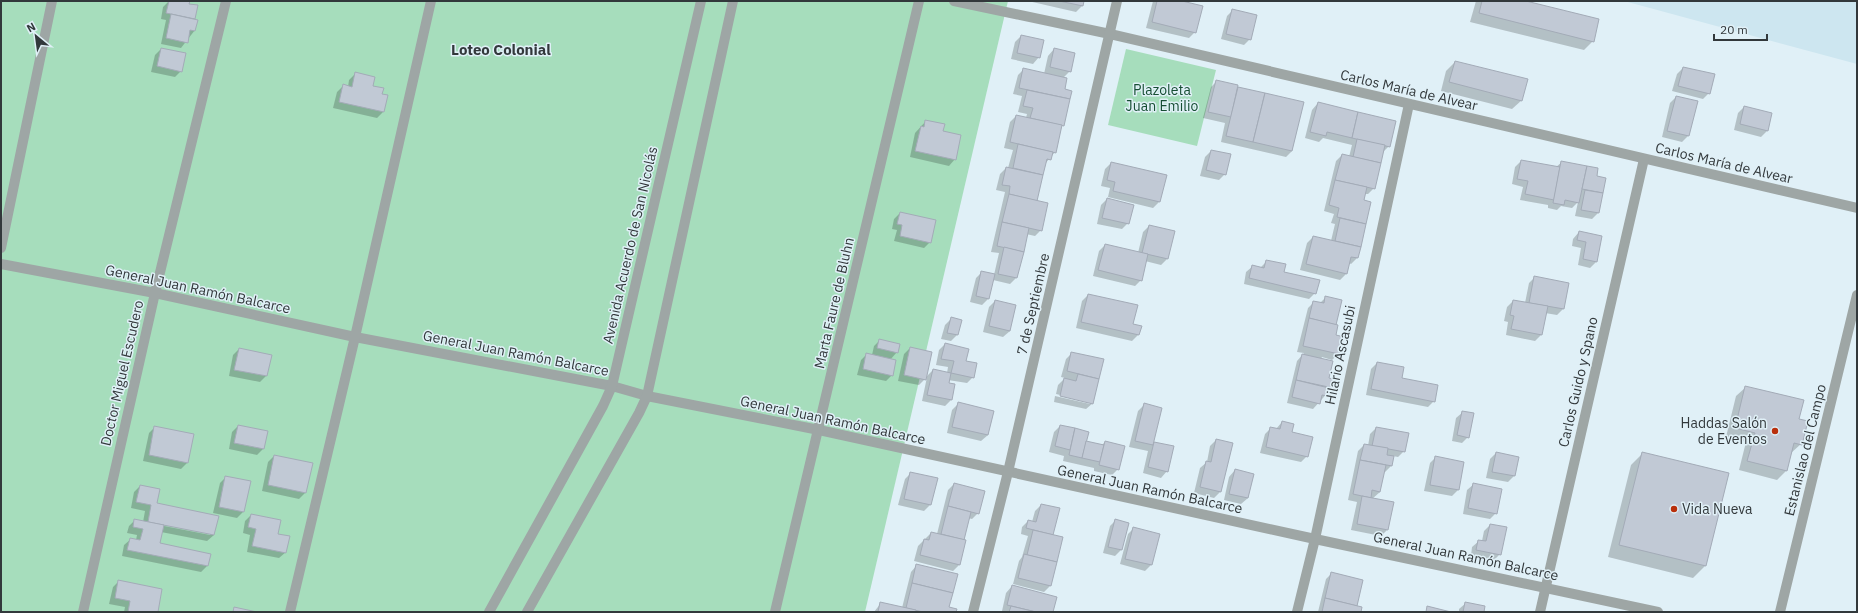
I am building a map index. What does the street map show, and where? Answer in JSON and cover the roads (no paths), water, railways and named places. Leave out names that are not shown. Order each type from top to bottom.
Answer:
[{"type":"street","points":[[1,248],[52,1]]},
{"type":"street","name":"Doctor Miguel Escudero","points":[[83,612],[155,293],[226,1]]},
{"type":"street","points":[[290,612],[355,337],[431,1]]},
{"type":"street","name":"Avenida Acuerdo de San Nicolás","points":[[489,612],[603,406],[612,386],[701,1]]},
{"type":"street","points":[[527,612],[639,413],[647,396],[733,1]]},
{"type":"street","name":"Marta Faure de Bluhn","points":[[775,612],[919,1]]},
{"type":"street","name":"Carlos María de Alvear","points":[[954,1],[1110,34],[1857,208]]},
{"type":"street","name":"7 de Septiembre","points":[[973,612],[1008,472],[1117,1]]},
{"type":"street","name":"Hilario Ascasubi","points":[[1297,612],[1315,539],[1409,104]]},
{"type":"street","name":"Carlos Guido y Spano","points":[[1540,612],[1644,159]]},
{"type":"street","name":"General Juan Ramón Balcarce","points":[[1,264],[155,293],[355,337],[612,386],[647,396],[819,430],[1315,539],[1658,612]]},
{"type":"street","name":"Estanislao del Campo","points":[[1780,612],[1857,295]]},
{"type":"place","name":"Haddas Salón de Eventos","points":[[1775,431]]},
{"type":"place","name":"Vida Nueva","points":[[1674,509]]},
{"type":"district","name":"Loteo Colonial","points":[[501,49]]},
{"type":"park label","name":"Plazoleta Juan Emilio","points":[[1162,98]]}]
